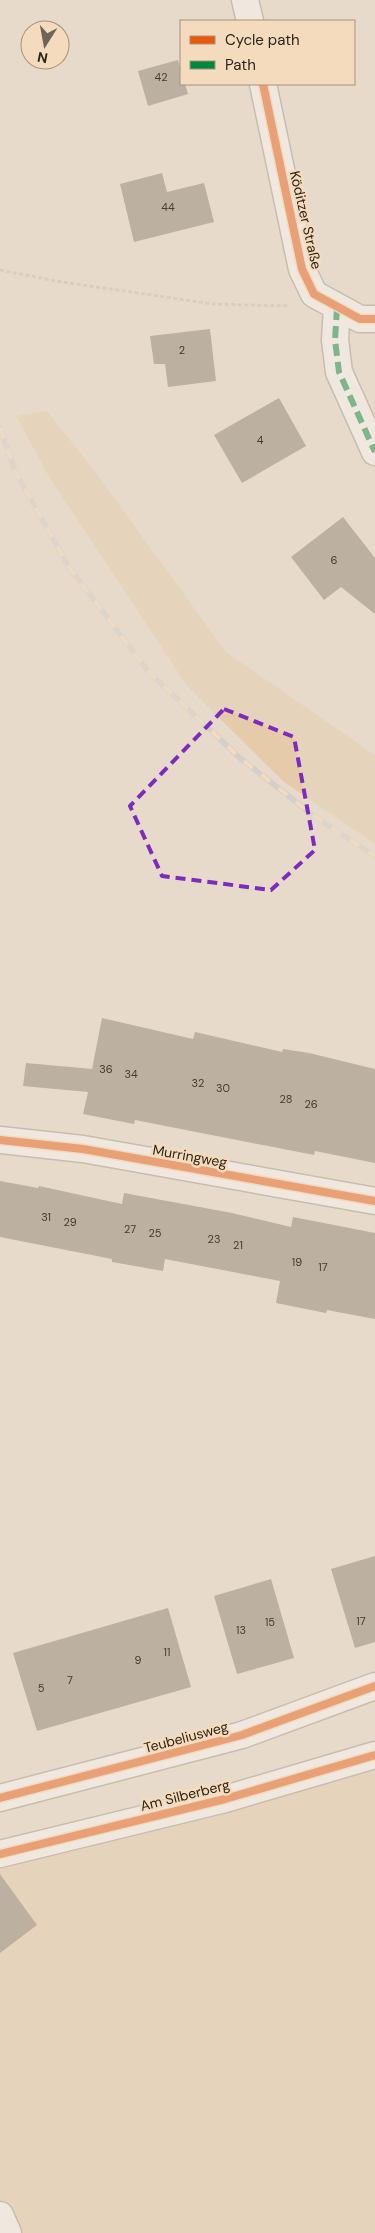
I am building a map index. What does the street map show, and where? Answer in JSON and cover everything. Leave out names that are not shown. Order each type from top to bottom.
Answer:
[{"type":"street","points":[[246,0],[250,20]]},
{"type":"street","name":"Köditzer Straße","points":[[263,85],[302,269],[314,294],[336,308],[360,319],[375,320]]},
{"type":"street","points":[[336,308],[334,340],[339,372],[375,452]]},
{"type":"street","name":"Murringweg","points":[[0,1140],[83,1149],[375,1201]]},
{"type":"street","name":"Teubeliusweg","points":[[0,1798],[242,1735],[375,1686]]},
{"type":"street","name":"Am Silberberg","points":[[0,1854],[226,1798],[375,1755]]},
{"type":"street","points":[[0,2215],[8,2233]]},
{"type":"path","points":[[0,270],[56,281],[213,304],[336,308]]},
{"type":"highlighted area","points":[[224,709],[294,737],[315,850],[271,890],[162,876],[130,806]]},
{"type":"shaded area","points":[[47,411],[96,473],[226,652],[375,755],[375,844],[284,782],[187,686],[48,475],[16,416]]},
{"type":"shaded area","points":[[375,1755],[375,2233],[8,2233],[0,2215],[0,1854]]},
{"type":"building","points":[[178,60],[180,85],[185,85],[188,94],[148,106],[138,71]]},
{"type":"building","points":[[162,173],[167,192],[204,183],[214,222],[134,242],[120,184]]},
{"type":"building","points":[[210,329],[216,381],[168,387],[165,364],[154,364],[150,336]]},
{"type":"building","points":[[279,398],[306,446],[242,483],[214,435]]},
{"type":"building","points":[[343,517],[375,558],[375,614],[341,587],[324,600],[291,557]]},
{"type":"building","points":[[102,1018],[193,1039],[195,1032],[282,1052],[283,1049],[309,1053],[375,1069],[375,1163],[315,1151],[314,1155],[135,1120],[134,1124],[83,1114],[88,1092],[23,1086],[26,1063],[92,1069]]},
{"type":"building","points":[[0,1181],[38,1188],[39,1186],[122,1204],[124,1193],[232,1213],[291,1227],[293,1217],[375,1233],[375,1319],[327,1310],[326,1313],[276,1303],[280,1281],[165,1259],[163,1271],[112,1262],[112,1259],[0,1237]]},
{"type":"building","points":[[375,1556],[375,1642],[355,1648],[331,1569]]},
{"type":"building","points":[[271,1579],[294,1658],[237,1674],[214,1596]]},
{"type":"building","points":[[168,1608],[191,1687],[37,1731],[13,1653]]},
{"type":"building","points":[[0,1874],[37,1925],[0,1953]]},
{"type":"railway","points":[[0,428],[16,473],[69,567],[148,671],[240,758],[318,819],[375,856]]},
{"type":"marked path","points":[[337,308],[335,340],[339,372],[375,452]]},
{"type":"cycle path","points":[[263,85],[302,269],[314,294],[360,319],[375,319]]},
{"type":"cycle path","points":[[0,1140],[83,1149],[375,1201]]},
{"type":"cycle path","points":[[0,1798],[242,1735],[375,1686]]},
{"type":"cycle path","points":[[0,1854],[225,1799],[375,1755]]}]
